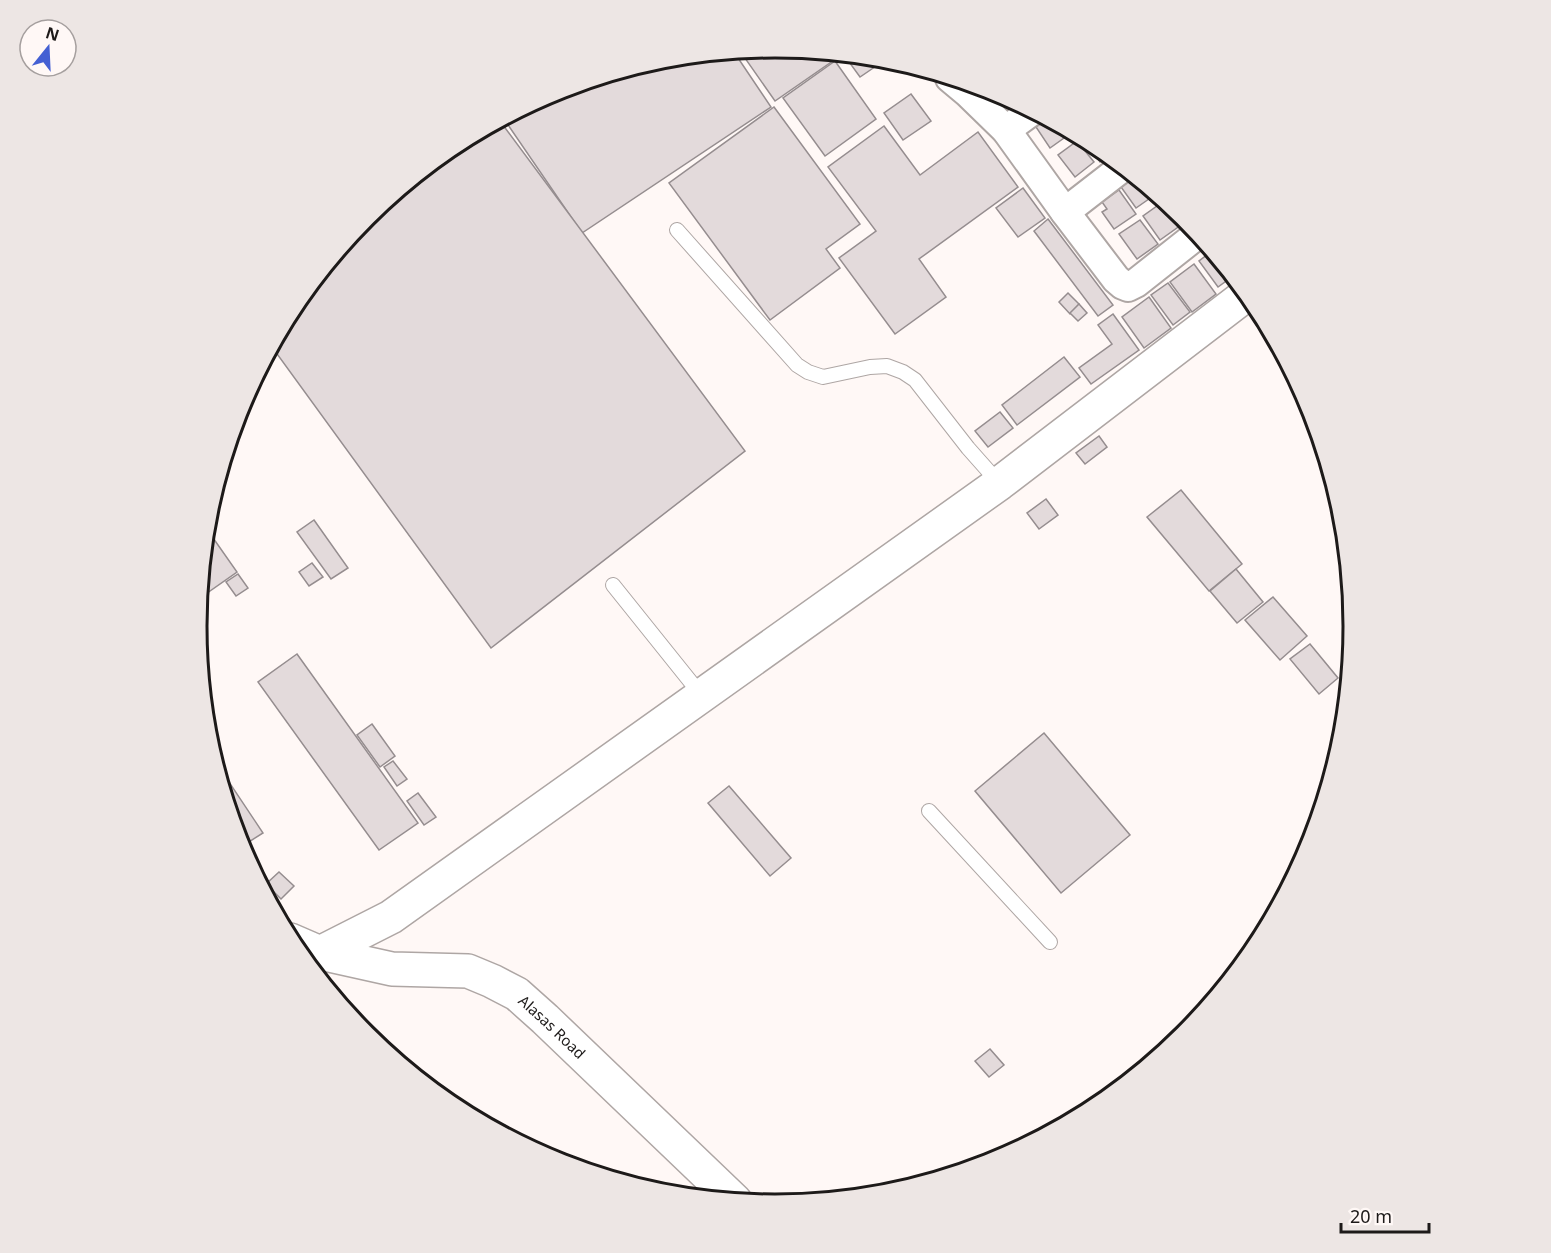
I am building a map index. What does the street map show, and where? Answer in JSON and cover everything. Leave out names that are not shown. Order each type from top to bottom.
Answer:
[{"type":"street","points":[[967,92],[1006,130],[1065,212],[1122,285],[1128,287],[1146,276],[1191,240]]},
{"type":"street","points":[[1006,130],[1025,116]]},
{"type":"street","points":[[1065,212],[1117,173]]},
{"type":"street","points":[[320,953],[391,917],[1000,483],[1240,300]]},
{"type":"street","name":"Alasas Road","points":[[307,947],[320,953],[392,969],[468,971],[517,994],[726,1192]]},
{"type":"lane","points":[[677,230],[797,365],[823,377],[870,367],[887,366],[903,372],[915,381],[968,448],[1000,483]]},
{"type":"lane","points":[[612,585],[702,696]]},
{"type":"lane","points":[[929,811],[1050,942]]},
{"type":"building","points":[[776,58],[832,62],[775,101],[746,60]]},
{"type":"building","points":[[739,60],[771,107],[582,233],[509,126],[558,102],[628,78],[701,63]]},
{"type":"building","points":[[836,62],[876,119],[825,156],[783,98]]},
{"type":"building","points":[[850,63],[875,67],[860,77]]},
{"type":"building","points":[[911,94],[931,121],[903,140],[884,113]]},
{"type":"building","points":[[774,107],[860,224],[826,249],[840,268],[770,320],[669,183]]},
{"type":"building","points":[[1040,124],[1064,138],[1050,148],[1036,127]]},
{"type":"building","points":[[884,126],[920,175],[978,132],[1018,187],[919,259],[946,297],[895,334],[839,258],[876,231],[828,167]]},
{"type":"building","points":[[505,128],[745,451],[491,648],[277,354],[303,311],[325,281],[374,225],[430,176],[460,154]]},
{"type":"building","points":[[1074,143],[1084,150],[1094,162],[1075,177],[1058,155]]},
{"type":"building","points":[[1128,182],[1149,199],[1136,208],[1121,187]]},
{"type":"building","points":[[1023,188],[1045,218],[1018,237],[996,208]]},
{"type":"building","points":[[1119,190],[1136,214],[1114,229],[1102,212],[1107,209],[1102,202]]},
{"type":"building","points":[[1157,206],[1179,227],[1160,240],[1143,216]]},
{"type":"building","points":[[1048,219],[1113,305],[1098,316],[1034,231]]},
{"type":"building","points":[[1140,220],[1158,244],[1137,259],[1119,234]]},
{"type":"building","points":[[1206,256],[1226,281],[1218,287],[1199,261]]},
{"type":"building","points":[[1194,264],[1216,294],[1192,312],[1170,282]]},
{"type":"building","points":[[1168,283],[1190,312],[1173,325],[1151,295]]},
{"type":"building","points":[[1068,293],[1079,304],[1070,314],[1059,302]]},
{"type":"building","points":[[1149,297],[1171,328],[1144,348],[1122,317]]},
{"type":"building","points":[[1079,304],[1087,313],[1078,321],[1070,313]]},
{"type":"building","points":[[1113,314],[1139,350],[1091,384],[1079,368],[1112,344],[1098,325]]},
{"type":"building","points":[[1064,357],[1080,377],[1017,425],[1002,405]]},
{"type":"building","points":[[1000,412],[1013,428],[988,447],[975,431]]},
{"type":"building","points":[[1099,436],[1107,447],[1085,464],[1076,453]]},
{"type":"building","points":[[1181,490],[1242,564],[1209,591],[1147,517]]},
{"type":"building","points":[[1046,499],[1058,515],[1039,529],[1027,513]]},
{"type":"building","points":[[314,520],[348,568],[331,579],[297,532]]},
{"type":"building","points":[[214,539],[237,572],[209,592]]},
{"type":"building","points":[[312,563],[323,577],[309,586],[299,572]]},
{"type":"building","points":[[1236,569],[1263,602],[1237,623],[1210,591]]},
{"type":"building","points":[[238,574],[248,588],[236,596],[226,582]]},
{"type":"building","points":[[1273,597],[1307,636],[1280,660],[1245,620]]},
{"type":"building","points":[[1310,644],[1338,678],[1319,694],[1290,659]]},
{"type":"building","points":[[297,654],[418,823],[379,850],[258,682]]},
{"type":"building","points":[[372,724],[395,756],[380,767],[357,735]]},
{"type":"building","points":[[1044,733],[1130,835],[1061,893],[975,791]]},
{"type":"building","points":[[393,761],[407,779],[397,786],[384,767]]},
{"type":"building","points":[[230,783],[263,833],[250,841]]},
{"type":"building","points":[[729,786],[791,858],[770,876],[708,803]]},
{"type":"building","points":[[418,793],[436,817],[424,825],[407,801]]},
{"type":"building","points":[[279,872],[294,886],[281,899],[268,882]]},
{"type":"building","points":[[990,1049],[1004,1065],[989,1077],[975,1061]]}]
